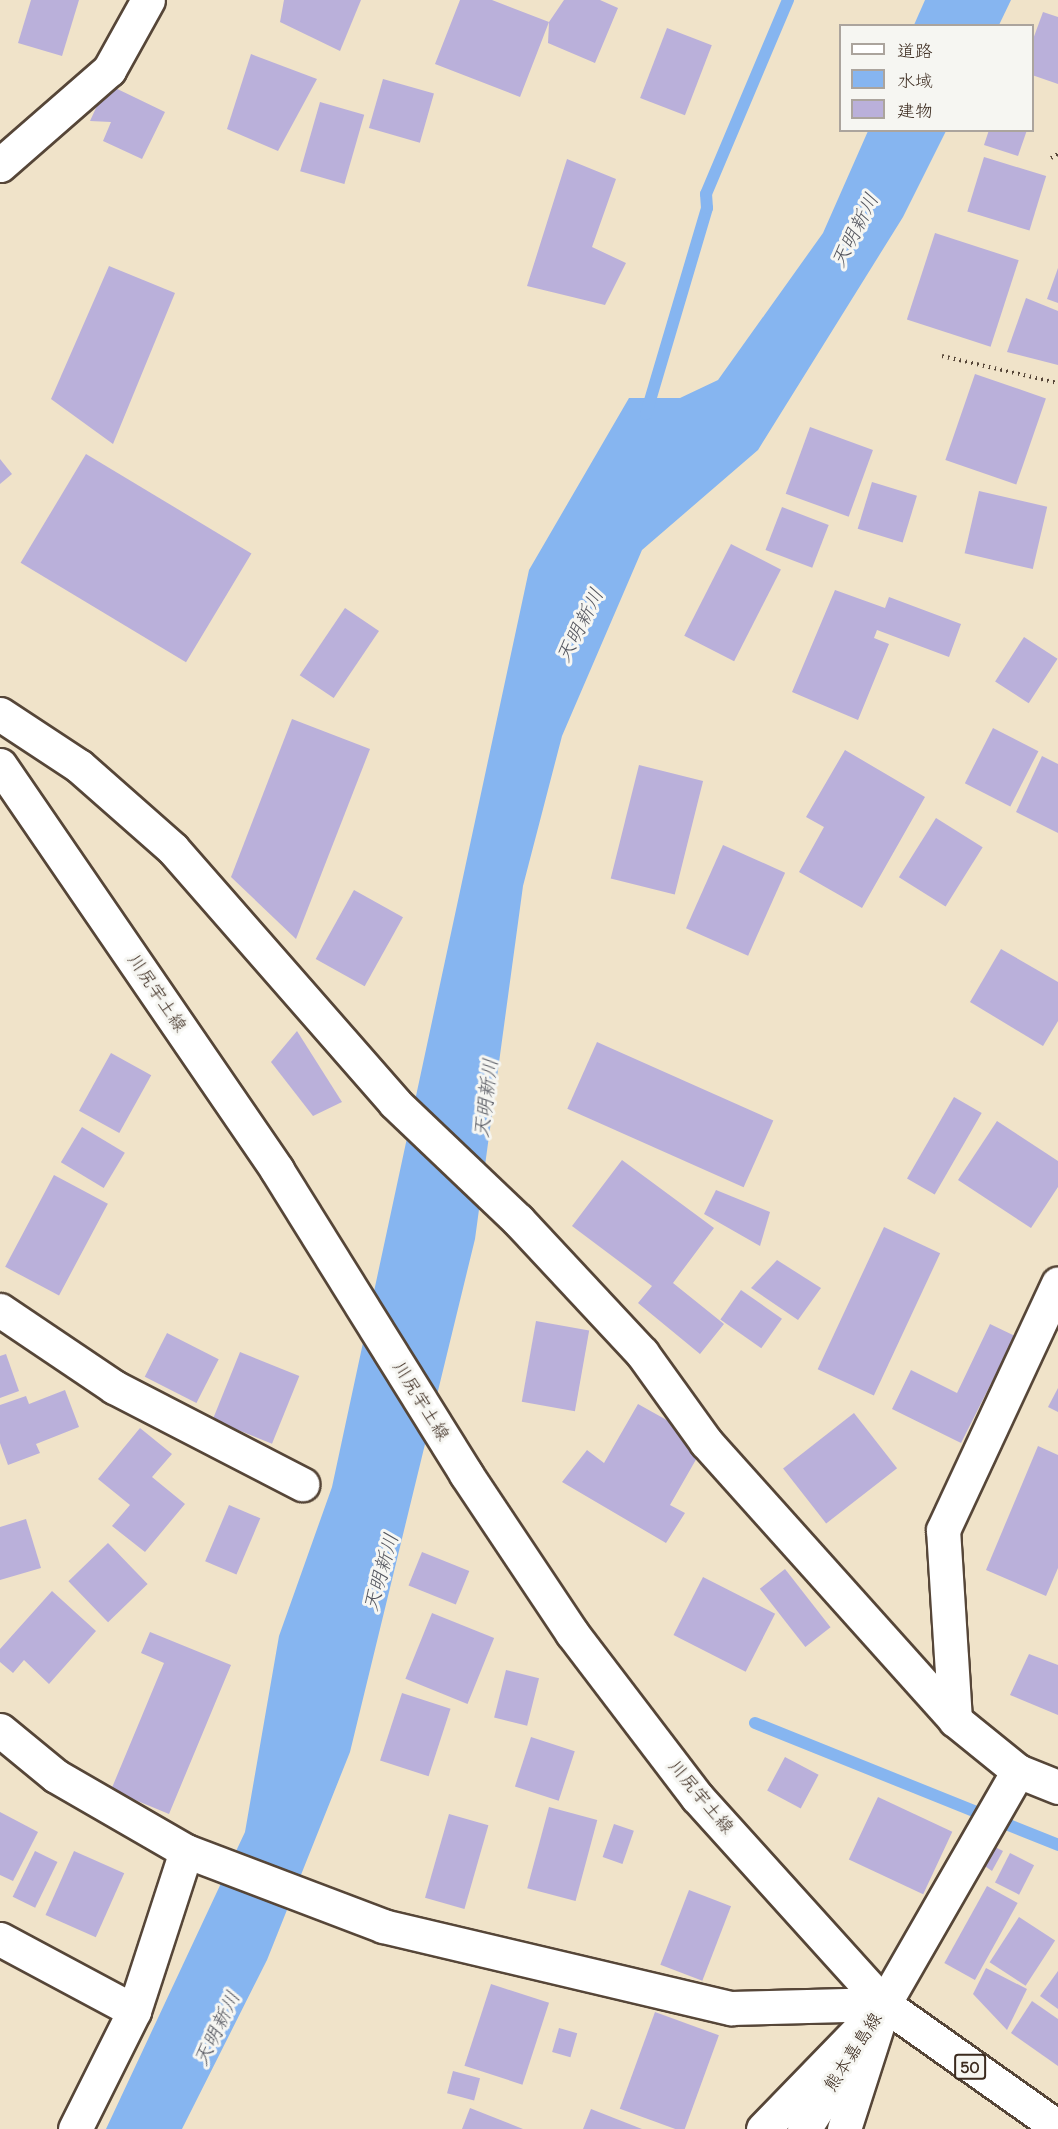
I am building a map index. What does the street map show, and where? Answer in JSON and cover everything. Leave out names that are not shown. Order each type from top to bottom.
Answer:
[{"type":"street","points":[[0,165],[109,70],[148,0]]},
{"type":"street","points":[[0,714],[80,766],[173,849],[395,1103],[518,1220],[642,1353],[706,1442],[955,1720],[1018,1771],[1058,1787]]},
{"type":"street","name":"川尻宇土線","points":[[0,765],[277,1170],[466,1474],[572,1633],[697,1797],[884,2004]]},
{"type":"street","points":[[955,1720],[943,1530],[1058,1283]]},
{"type":"street","points":[[0,1310],[114,1387],[302,1484]]},
{"type":"street","points":[[0,1730],[56,1776],[186,1851],[383,1926],[731,2008],[884,2004]]},
{"type":"street","points":[[844,2129],[884,2004],[1018,1771]]},
{"type":"street","points":[[75,2129],[134,2011],[186,1851]]},
{"type":"street","points":[[0,1939],[134,2011]]},
{"type":"street","points":[[763,2129],[884,2004]]},
{"type":"street","name":"熊本嘉島線","points":[[804,2129],[884,2004],[1038,2123]]},
{"type":"path","points":[[1052,158],[1058,154]]},
{"type":"path","points":[[942,356],[1058,383]]},
{"type":"water","points":[[925,0],[1011,0],[999,24],[914,24]]},
{"type":"water","name":"天明新川","points":[[868,132],[946,132],[903,217],[758,450],[642,550],[562,736],[523,886],[475,1239],[350,1752],[267,1960],[182,2129],[106,2129],[245,1832],[279,1636],[332,1487],[529,570],[629,398],[680,398],[718,380],[823,233]]},
{"type":"building","points":[[31,0],[79,0],[62,56],[18,43]]},
{"type":"building","points":[[284,0],[361,0],[340,51],[280,22]]},
{"type":"building","points":[[460,0],[492,0],[549,22],[520,97],[435,64]]},
{"type":"building","points":[[564,0],[600,0],[618,8],[595,63],[548,43],[549,22]]},
{"type":"building","points":[[1043,12],[1058,17],[1058,84],[1034,76],[1034,37]]},
{"type":"building","points":[[667,28],[712,45],[685,115],[640,98]]},
{"type":"building","points":[[251,54],[317,79],[278,151],[227,129]]},
{"type":"building","points":[[383,79],[434,94],[420,143],[369,128]]},
{"type":"building","points":[[107,84],[165,112],[142,159],[103,141],[111,122],[90,121]]},
{"type":"building","points":[[320,102],[364,115],[344,184],[300,171]]},
{"type":"building","points":[[988,132],[1026,132],[1018,156],[984,145]]},
{"type":"building","points":[[984,157],[1046,176],[1029,231],[967,212]]},
{"type":"building","points":[[567,159],[616,179],[592,247],[626,263],[605,305],[527,286]]},
{"type":"building","points":[[935,233],[1019,260],[991,347],[907,320]]},
{"type":"building","points":[[109,266],[175,293],[113,444],[51,399]]},
{"type":"building","points":[[1058,268],[1058,303],[1047,299]]},
{"type":"building","points":[[1026,298],[1058,311],[1058,365],[1007,352]]},
{"type":"building","points":[[975,374],[1046,398],[1016,484],[945,460]]},
{"type":"building","points":[[810,427],[873,450],[849,517],[786,494]]},
{"type":"building","points":[[86,454],[251,553],[186,662],[21,563]]},
{"type":"building","points":[[0,459],[12,474],[0,484]]},
{"type":"building","points":[[872,482],[917,496],[903,543],[858,529]]},
{"type":"building","points":[[979,491],[1047,507],[1033,569],[965,553]]},
{"type":"building","points":[[782,507],[829,525],[812,568],[766,550]]},
{"type":"building","points":[[731,544],[781,569],[734,661],[684,636]]},
{"type":"building","points":[[835,590],[885,608],[889,597],[961,624],[949,657],[877,630],[874,638],[889,644],[858,720],[792,692]]},
{"type":"building","points":[[345,608],[379,631],[334,698],[300,675]]},
{"type":"building","points":[[1024,637],[1058,659],[1029,703],[995,681]]},
{"type":"building","points":[[292,719],[370,749],[296,939],[231,877]]},
{"type":"building","points":[[993,728],[1038,751],[1010,806],[965,783]]},
{"type":"building","points":[[845,750],[925,797],[862,908],[799,872],[824,827],[806,817]]},
{"type":"building","points":[[1042,756],[1058,764],[1058,833],[1016,812]]},
{"type":"building","points":[[639,765],[703,781],[675,894],[611,879]]},
{"type":"building","points":[[936,818],[983,847],[946,907],[899,877]]},
{"type":"building","points":[[723,845],[785,873],[748,956],[686,928]]},
{"type":"building","points":[[354,890],[403,917],[365,986],[316,959]]},
{"type":"building","points":[[1001,949],[1058,982],[1058,1021],[1043,1046],[970,1002]]},
{"type":"building","points":[[297,1031],[342,1102],[313,1116],[271,1062]]},
{"type":"building","points":[[597,1042],[773,1121],[744,1187],[567,1109]]},
{"type":"building","points":[[111,1053],[151,1075],[119,1133],[79,1111]]},
{"type":"building","points":[[954,1097],[982,1113],[935,1194],[907,1178]]},
{"type":"building","points":[[997,1121],[1058,1161],[1058,1187],[1031,1228],[958,1180]]},
{"type":"building","points":[[82,1127],[125,1153],[104,1188],[61,1162]]},
{"type":"building","points":[[622,1160],[714,1228],[673,1283],[724,1324],[700,1354],[638,1303],[652,1286],[572,1226]]},
{"type":"building","points":[[54,1175],[108,1204],[59,1295],[5,1267]]},
{"type":"building","points":[[716,1190],[770,1212],[760,1246],[704,1214]]},
{"type":"building","points":[[884,1227],[940,1253],[874,1395],[818,1369]]},
{"type":"building","points":[[777,1260],[821,1288],[798,1320],[751,1288]]},
{"type":"building","points":[[741,1290],[782,1319],[761,1348],[720,1319]]},
{"type":"building","points":[[536,1321],[589,1330],[575,1411],[522,1402]]},
{"type":"building","points":[[990,1324],[1015,1336],[961,1443],[892,1409],[911,1370],[957,1393]]},
{"type":"building","points":[[167,1333],[219,1359],[196,1403],[145,1377]]},
{"type":"building","points":[[240,1352],[299,1376],[272,1444],[213,1420]]},
{"type":"building","points":[[6,1354],[19,1391],[0,1398],[0,1356]]},
{"type":"building","points":[[1058,1388],[1058,1412],[1048,1407]]},
{"type":"building","points":[[65,1390],[79,1427],[36,1444],[40,1453],[8,1465],[0,1443],[0,1405],[26,1396],[29,1404]]},
{"type":"building","points":[[638,1404],[706,1442],[670,1505],[685,1513],[666,1543],[562,1482],[587,1450],[604,1463]]},
{"type":"building","points":[[854,1413],[897,1468],[826,1524],[783,1468]]},
{"type":"building","points":[[140,1428],[172,1454],[152,1477],[185,1504],[145,1552],[112,1526],[130,1505],[98,1479]]},
{"type":"building","points":[[1038,1446],[1058,1455],[1058,1568],[1046,1596],[986,1570]]},
{"type":"building","points":[[229,1505],[260,1518],[236,1574],[205,1561]]},
{"type":"building","points":[[26,1519],[41,1568],[0,1580],[0,1527]]},
{"type":"building","points":[[108,1543],[148,1584],[108,1622],[68,1581]]},
{"type":"building","points":[[422,1552],[469,1571],[456,1604],[409,1585]]},
{"type":"building","points":[[785,1569],[831,1627],[805,1647],[760,1589]]},
{"type":"building","points":[[703,1577],[775,1614],[746,1672],[673,1635]]},
{"type":"building","points":[[52,1591],[96,1631],[49,1684],[24,1660],[13,1673],[0,1662],[0,1649]]},
{"type":"building","points":[[432,1613],[494,1638],[468,1704],[405,1679]]},
{"type":"building","points":[[150,1632],[231,1665],[169,1814],[111,1790],[164,1663],[141,1653]]},
{"type":"building","points":[[1029,1654],[1058,1665],[1058,1715],[1010,1695]]},
{"type":"building","points":[[506,1670],[539,1678],[527,1726],[494,1718]]},
{"type":"building","points":[[402,1693],[451,1709],[429,1776],[380,1761]]},
{"type":"building","points":[[531,1737],[575,1751],[559,1801],[515,1786]]},
{"type":"building","points":[[785,1757],[819,1775],[801,1808],[767,1791]]},
{"type":"building","points":[[878,1797],[952,1832],[923,1894],[849,1860]]},
{"type":"building","points":[[549,1807],[597,1820],[576,1901],[527,1888]]},
{"type":"building","points":[[0,1812],[38,1832],[13,1881],[0,1875]]},
{"type":"building","points":[[449,1814],[488,1825],[464,1909],[425,1898]]},
{"type":"building","points":[[614,1824],[634,1831],[622,1864],[603,1857]]},
{"type":"building","points":[[993,1846],[1003,1851],[992,1871],[982,1864]]},
{"type":"building","points":[[35,1851],[57,1862],[35,1908],[13,1897]]},
{"type":"building","points":[[74,1851],[124,1873],[96,1937],[46,1915]]},
{"type":"building","points":[[1010,1853],[1034,1865],[1019,1895],[995,1882]]},
{"type":"building","points":[[987,1886],[1018,1903],[975,1980],[944,1963]]},
{"type":"building","points":[[689,1890],[731,1906],[702,1981],[660,1965]]},
{"type":"building","points":[[1019,1917],[1055,1940],[1026,1986],[990,1962]]},
{"type":"building","points":[[986,1968],[1027,1989],[1007,2030],[973,1994]]},
{"type":"building","points":[[1058,1971],[1058,2009],[1040,1996]]},
{"type":"building","points":[[491,1984],[549,2003],[522,2085],[464,2066]]},
{"type":"building","points":[[1032,2001],[1058,2019],[1058,2066],[1011,2033]]},
{"type":"building","points":[[655,2012],[719,2035],[685,2129],[675,2129],[620,2109]]},
{"type":"building","points":[[559,2028],[577,2033],[570,2057],[552,2052]]},
{"type":"building","points":[[453,2071],[480,2078],[474,2100],[447,2093]]},
{"type":"building","points":[[470,2108],[523,2129],[462,2129]]},
{"type":"building","points":[[591,2109],[642,2129],[583,2129]]},
{"type":"waterway","points":[[646,414],[707,208],[706,194],[788,0]]},
{"type":"waterway","points":[[755,1723],[1058,1845]]}]
